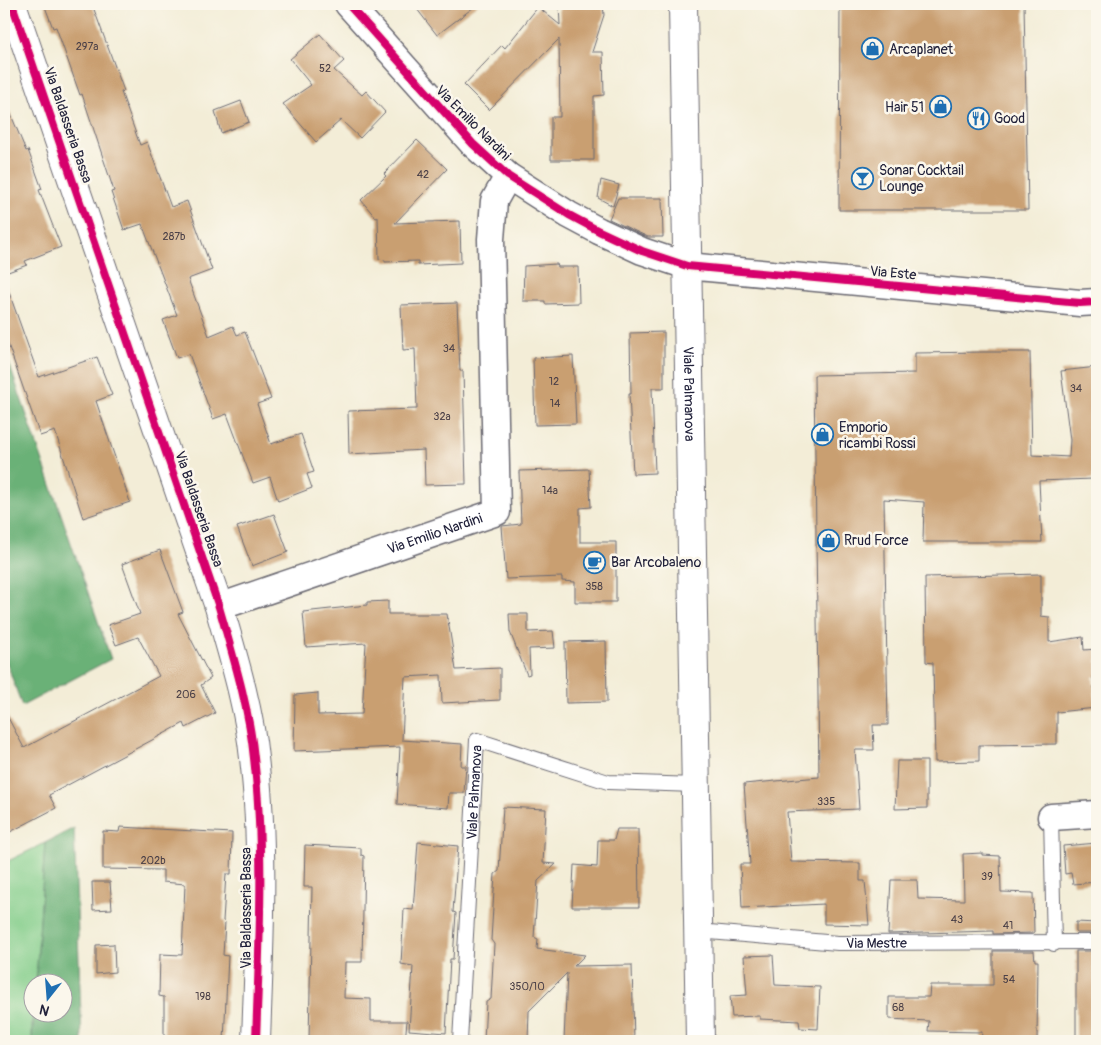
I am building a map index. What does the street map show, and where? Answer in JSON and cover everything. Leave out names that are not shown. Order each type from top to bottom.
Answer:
[{"type":"street","name":"Via Baldasseria Bassa","points":[[12,4],[219,607],[245,705],[255,765],[259,812],[260,871],[256,1041]]},
{"type":"street","name":"Via Emilio Nardini","points":[[348,4],[393,57],[473,144],[508,176],[569,215],[599,231],[642,251],[687,266]]},
{"type":"street","name":"Viale Palmanova","points":[[682,4],[700,1041]]},
{"type":"street","name":"Via Emilio Nardini","points":[[219,607],[498,512],[491,239],[494,202],[508,176]]},
{"type":"street","name":"Via Este","points":[[687,266],[1080,303],[1097,302]]},
{"type":"street","points":[[1051,817],[1097,814]]},
{"type":"lane","name":"Viale Palmanova","points":[[460,1041],[477,740],[608,782],[695,785]]},
{"type":"lane","points":[[1051,817],[1054,944]]},
{"type":"lane","name":"Via Mestre","points":[[698,931],[838,944],[1054,944],[1097,942]]},
{"type":"green space","points":[[4,349],[111,659],[22,706],[4,655]]},
{"type":"green space","points":[[74,828],[82,1041],[32,1041],[33,1022],[72,1022],[72,972],[37,972],[45,843]]},
{"type":"green space","points":[[45,843],[37,972],[22,972],[22,1022],[32,1022],[32,1041],[4,1041],[4,863]]},
{"type":"building","points":[[44,4],[92,4],[124,91],[121,92],[140,145],[147,142],[171,207],[187,201],[212,270],[188,279],[209,336],[233,326],[237,335],[245,332],[271,399],[257,404],[271,444],[301,434],[314,472],[307,474],[312,488],[278,501],[270,477],[253,483],[227,414],[213,419],[189,354],[177,358],[163,320],[177,315],[142,224],[124,230],[111,192],[114,191],[82,94],[80,95],[56,27],[53,28]]},
{"type":"building","points":[[413,4],[478,4],[437,35]]},
{"type":"building","points":[[559,4],[603,4],[604,15],[592,52],[603,52],[604,95],[594,96],[594,160],[551,160],[551,117],[560,117],[559,39],[489,110],[464,85],[502,45],[505,48],[538,7],[560,25]]},
{"type":"building","points":[[840,4],[1024,4],[1028,210],[839,210]]},
{"type":"building","points":[[320,34],[344,61],[334,70],[362,95],[366,91],[385,112],[360,138],[341,120],[316,142],[283,104],[311,85],[290,59]]},
{"type":"building","points":[[4,98],[26,151],[28,150],[42,189],[39,190],[61,247],[25,261],[27,265],[8,272],[4,261]]},
{"type":"building","points":[[241,101],[249,122],[221,133],[215,111]]},
{"type":"building","points":[[417,140],[447,169],[395,223],[460,221],[461,263],[418,265],[418,261],[385,262],[385,260],[379,259],[378,217],[376,218],[361,200],[386,176],[384,174]]},
{"type":"building","points":[[601,180],[619,185],[613,206],[598,198]]},
{"type":"building","points":[[618,198],[662,198],[663,237],[648,237],[609,219]]},
{"type":"building","points":[[557,264],[558,267],[578,267],[579,303],[545,304],[545,301],[523,301],[524,266]]},
{"type":"building","points":[[4,284],[6,284],[39,377],[97,357],[112,395],[96,401],[130,502],[83,518],[55,431],[40,436],[4,333]]},
{"type":"building","points":[[457,303],[460,371],[463,371],[466,484],[425,485],[424,450],[349,454],[348,411],[417,409],[415,349],[403,350],[401,305]]},
{"type":"building","points":[[664,332],[664,388],[652,388],[655,473],[633,474],[629,394],[631,394],[630,333]]},
{"type":"building","points":[[1030,352],[1032,455],[1069,457],[1070,440],[1061,371],[1097,367],[1097,474],[1093,475],[1093,479],[1039,481],[1042,542],[923,542],[924,502],[884,499],[888,725],[873,725],[874,750],[855,750],[859,809],[787,812],[791,862],[860,863],[860,881],[865,881],[869,925],[824,924],[824,904],[742,908],[740,864],[750,864],[744,784],[819,777],[814,375],[915,373],[915,353]]},
{"type":"building","points":[[573,356],[576,424],[535,425],[533,358]]},
{"type":"building","points":[[589,469],[591,507],[580,508],[580,542],[616,542],[616,602],[575,602],[575,582],[562,581],[562,577],[506,579],[502,526],[521,524],[519,471]]},
{"type":"building","points":[[274,514],[288,552],[252,566],[237,527]]},
{"type":"building","points":[[160,550],[183,612],[178,614],[211,678],[201,685],[215,713],[186,728],[184,723],[49,795],[56,808],[10,832],[4,821],[4,710],[24,748],[159,676],[138,637],[116,645],[108,625],[140,614],[122,564]]},
{"type":"building","points":[[1041,574],[1041,616],[1049,617],[1049,642],[1083,637],[1084,650],[1097,649],[1097,676],[1093,677],[1096,708],[1057,712],[1057,744],[979,745],[979,761],[935,762],[933,663],[926,662],[925,577]]},
{"type":"building","points":[[388,601],[388,614],[447,614],[456,670],[500,668],[500,700],[442,703],[441,675],[405,677],[402,740],[462,744],[461,766],[466,766],[464,793],[449,793],[448,808],[397,804],[400,747],[294,751],[295,695],[318,693],[318,715],[362,714],[366,643],[306,647],[303,612],[367,605],[367,602]]},
{"type":"building","points":[[509,614],[528,614],[528,632],[553,631],[555,648],[529,649],[530,674],[527,675],[510,632]]},
{"type":"building","points":[[606,641],[607,702],[566,703],[565,642]]},
{"type":"building","points":[[897,761],[927,761],[927,808],[895,809]]},
{"type":"building","points":[[503,807],[546,809],[543,863],[556,864],[538,881],[534,937],[538,939],[537,949],[585,955],[574,966],[632,965],[634,1041],[564,1041],[567,973],[529,1011],[528,1041],[484,1041],[486,1002],[491,999],[494,944],[491,940],[495,874],[499,871]]},
{"type":"building","points":[[120,827],[232,833],[231,874],[226,874],[223,921],[225,922],[223,955],[228,956],[224,1041],[164,1041],[164,997],[159,996],[160,954],[182,955],[185,884],[163,882],[163,870],[103,869],[103,831],[119,832]]},
{"type":"building","points":[[617,829],[638,829],[639,907],[572,907],[574,865],[597,867],[598,840],[614,840]]},
{"type":"building","points":[[418,842],[458,846],[453,912],[456,913],[453,959],[450,959],[446,1033],[409,1030],[413,966],[401,964],[404,909],[413,910]]},
{"type":"building","points":[[1097,843],[1097,882],[1073,884],[1071,873],[1065,874],[1063,846]]},
{"type":"building","points":[[305,845],[361,848],[361,855],[364,856],[362,962],[345,962],[344,998],[371,999],[371,1021],[407,1021],[405,1041],[309,1041],[312,887],[304,887]]},
{"type":"building","points":[[982,853],[982,855],[1000,856],[1001,892],[1033,893],[1034,933],[993,934],[993,931],[888,934],[891,880],[917,880],[918,899],[964,900],[963,854]]},
{"type":"building","points":[[92,882],[110,882],[112,909],[93,910]]},
{"type":"building","points":[[1076,922],[1097,923],[1097,933],[1076,933]]},
{"type":"building","points":[[114,944],[115,972],[96,974],[96,945]]},
{"type":"building","points":[[993,951],[1034,951],[1035,961],[1038,961],[1037,1041],[981,1041],[982,1032],[928,1031],[929,1021],[889,1019],[889,997],[929,997],[930,985],[993,985]]},
{"type":"building","points":[[1076,951],[1097,951],[1097,1041],[1076,1041]]},
{"type":"building","points":[[773,955],[775,985],[820,987],[818,1029],[800,1028],[799,1021],[760,1019],[760,1016],[732,1017],[730,996],[747,995],[744,956]]},
{"type":"cycle path","points":[[12,4],[219,607],[244,701],[252,739],[259,829],[260,935],[256,1041]]},
{"type":"cycle path","points":[[348,4],[473,144],[508,176],[569,215],[642,251],[687,266],[1080,303],[1097,302]]},
{"type":"place","name":"Arcaplanet","points":[[873,49]]},
{"type":"place","name":"Hair 51","points":[[940,107]]},
{"type":"place","name":"Good","points":[[978,118]]},
{"type":"place","name":"Sonar Cocktail Lounge","points":[[863,178]]},
{"type":"place","name":"Emporio ricambi Rossi","points":[[823,435]]},
{"type":"place","name":"Rrud Force","points":[[828,540]]},
{"type":"place","name":"Bar Arcobaleno","points":[[595,562]]}]
